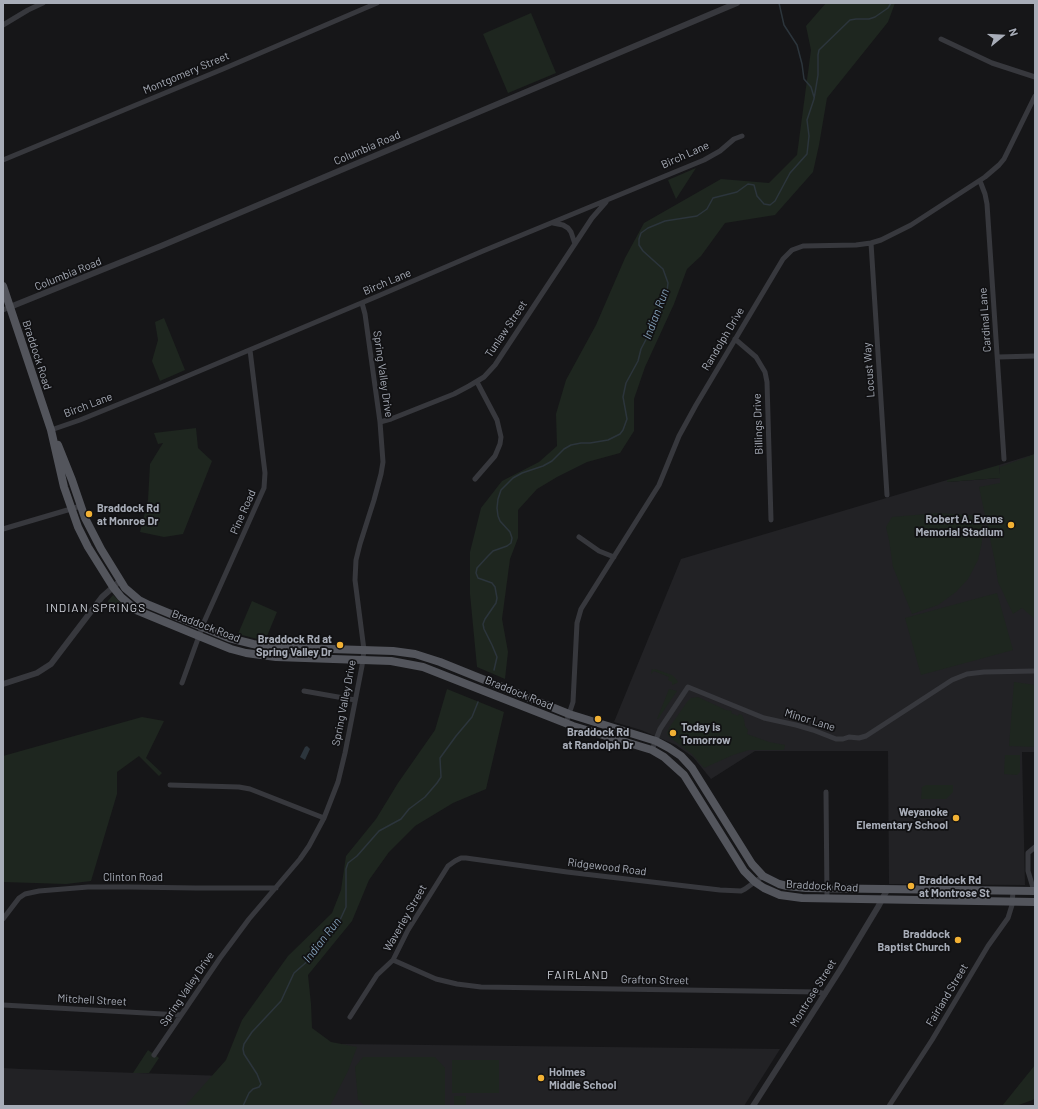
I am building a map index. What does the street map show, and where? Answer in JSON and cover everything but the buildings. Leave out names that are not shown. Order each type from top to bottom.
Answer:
[{"type":"main road","name":"Braddock Road","points":[[3,286],[7,309],[51,430],[92,532],[120,581],[139,600],[202,627],[243,642],[264,646],[402,652],[427,658],[569,714],[656,741],[675,752],[692,768],[752,864],[763,876],[771,881],[787,886],[802,888],[1034,891]]},
{"type":"main road","name":"Braddock Road","points":[[51,430],[71,509],[88,547],[113,587],[136,610],[232,649],[260,656],[409,663],[423,667],[566,723],[652,750],[664,757],[684,775],[738,862],[755,882],[780,895],[791,897],[882,900],[1035,902]]},
{"type":"street","name":"Montgomery Street","points":[[3,160],[223,69],[377,3]]},
{"type":"street","name":"Columbia Road","points":[[7,309],[161,246],[737,3]]},
{"type":"street","points":[[3,25],[40,4]]},
{"type":"street","points":[[941,39],[992,63],[1035,77]]},
{"type":"street","name":"Randolph Drive","points":[[566,723],[573,702],[576,632],[579,614],[588,597],[659,485],[679,436],[735,339],[787,254],[797,248],[810,245],[856,245],[871,243],[894,234],[911,225],[992,172],[1004,159],[1035,96]]},
{"type":"street","name":"Birch Lane","points":[[51,430],[250,350],[609,198],[704,160],[715,154],[727,144],[742,136]]},
{"type":"street","name":"Cardinal Lane","points":[[980,181],[987,204],[1004,458]]},
{"type":"street","name":"Tunlaw Street","points":[[380,422],[454,394],[484,377],[494,365],[592,218],[609,198]]},
{"type":"street","points":[[550,223],[559,224],[568,228],[575,244]]},
{"type":"street","name":"Locust Way","points":[[871,243],[887,495]]},
{"type":"street","name":"Spring Valley Drive","points":[[154,1055],[236,936],[309,846],[324,818],[338,782],[356,700],[364,650],[356,594],[355,568],[360,544],[381,474],[383,452],[366,321],[362,303]]},
{"type":"street","name":"Billings Drive","points":[[735,339],[756,357],[765,372],[767,382],[771,520]]},
{"type":"street","name":"Pine Road","points":[[182,683],[202,627],[264,488],[265,473],[250,350]]},
{"type":"street","points":[[998,358],[1035,356]]},
{"type":"street","points":[[475,479],[495,456],[501,437],[497,420],[477,382]]},
{"type":"street","points":[[3,529],[81,506]]},
{"type":"street","points":[[579,537],[599,551],[614,557]]},
{"type":"street","points":[[3,684],[37,673],[51,664],[93,609],[120,581]]},
{"type":"street","name":"Minor Lane","points":[[652,750],[660,729],[688,687],[764,718],[806,727],[836,739],[843,739],[848,737],[859,738],[866,736],[952,680],[967,674],[1035,670]]},
{"type":"street","points":[[304,691],[356,700]]},
{"type":"street","points":[[170,785],[239,787],[250,789],[324,818]]},
{"type":"street","points":[[826,792],[827,898]]},
{"type":"street","points":[[1034,891],[1028,871],[1028,853],[1035,847]]},
{"type":"street","name":"Ridgewood Road","points":[[448,866],[455,861],[466,858],[567,872],[720,890],[741,891],[746,890],[763,876]]},
{"type":"street","name":"Waverley Street","points":[[350,1016],[377,975],[393,960],[408,930],[448,866]]},
{"type":"street","name":"Clinton Road","points":[[3,919],[19,898],[25,894],[39,891],[88,887],[129,886],[276,888]]},
{"type":"street","name":"Montrose Street","points":[[753,1106],[825,994],[887,890]]},
{"type":"street","name":"Fairland Street","points":[[889,1106],[932,1040],[988,946],[1008,918],[1013,902],[1013,891]]},
{"type":"street","name":"Grafton Street","points":[[393,960],[436,979],[481,988],[818,992],[825,994]]},
{"type":"street","name":"Mitchell Street","points":[[3,1005],[181,1015]]},
{"type":"shaded area","points":[[826,3],[895,3],[888,22],[827,98],[813,172],[775,215],[725,223],[701,256],[687,269],[674,304],[645,367],[634,399],[634,431],[620,453],[587,462],[557,477],[537,489],[518,510],[518,538],[510,559],[502,619],[508,652],[505,679],[477,667],[470,594],[470,552],[481,508],[502,481],[539,462],[557,446],[556,414],[566,380],[596,325],[625,258],[644,223],[721,179],[769,183],[797,155],[811,50],[806,26]]},
{"type":"shaded area","points":[[531,13],[556,73],[508,93],[483,34]]},
{"type":"shaded area","points":[[696,168],[676,199],[668,180]]},
{"type":"shaded area","points":[[164,318],[185,370],[160,381],[152,361],[158,340],[155,322]]},
{"type":"shaded area","points":[[196,428],[198,448],[212,461],[183,534],[164,537],[140,532],[148,500],[150,464],[163,443],[158,444],[154,433]]},
{"type":"shaded area","points":[[1035,454],[1035,752],[1022,752],[1025,885],[889,884],[888,751],[755,751],[711,779],[693,757],[676,745],[641,730],[614,722],[681,559],[947,480],[947,482],[1000,478],[999,465]]},
{"type":"shaded area","name":"Robert A. Evans Memorial Stadium","points":[[1035,454],[1035,619],[1022,608],[1013,614],[998,582],[979,487],[1000,483],[1000,478],[947,482],[947,480],[999,465],[1000,474],[1000,467]]},
{"type":"shaded area","points":[[938,513],[982,516],[982,542],[978,560],[968,579],[956,592],[938,605],[912,614],[893,567],[886,527],[892,517]]},
{"type":"shaded area","points":[[997,593],[1013,650],[921,675],[905,618]]},
{"type":"shaded area","points":[[113,595],[121,603],[110,608],[108,601]]},
{"type":"shaded area","points":[[252,601],[277,612],[265,641],[238,634]]},
{"type":"shaded area","points":[[652,669],[672,675],[678,682],[672,685],[672,682],[668,680],[669,677],[654,671],[651,674]]},
{"type":"shaded area","points":[[1014,682],[1035,685],[1035,747],[1009,746]]},
{"type":"shaded area","points":[[447,689],[504,712],[486,789],[453,803],[415,826],[389,852],[369,880],[352,921],[308,975],[312,1028],[331,1042],[357,1047],[348,1071],[330,1106],[185,1106],[226,1060],[242,1020],[288,956],[332,913],[341,890],[346,856],[376,819],[398,783],[435,730]]},
{"type":"shaded area","points":[[669,689],[677,691],[657,719]]},
{"type":"shaded area","points":[[698,697],[726,710],[732,711],[731,713],[738,716],[739,714],[742,715],[745,726],[748,730],[747,734],[769,742],[785,745],[784,750],[749,750],[733,755],[704,768],[692,754],[668,736],[667,733],[687,702],[691,698]]},
{"type":"shaded area","points":[[142,717],[164,721],[146,758],[162,773],[159,776],[139,756],[117,772],[117,794],[91,881],[66,884],[3,882],[3,756]]},
{"type":"shaded area","points":[[307,746],[310,749],[305,760],[300,757]]},
{"type":"shaded area","points":[[1005,755],[1020,755],[1020,772],[1017,775],[1004,774]]},
{"type":"shaded area","points":[[926,785],[953,785],[953,792],[946,799],[921,799],[922,787]]},
{"type":"shaded area","name":"Holmes Middle School","points":[[342,1044],[780,1049],[744,1106],[300,1106]]},
{"type":"shaded area","points":[[148,1050],[159,1058],[149,1073],[133,1073]]},
{"type":"shaded area","points":[[363,1057],[435,1057],[445,1068],[445,1106],[365,1106],[358,1100],[355,1067]]},
{"type":"shaded area","points":[[452,1060],[499,1060],[499,1093],[452,1093]]},
{"type":"shaded area","points":[[1035,1065],[1035,1099],[1016,1106],[1002,1106]]},
{"type":"shaded area","points":[[3,1068],[224,1076],[201,1106],[3,1106]]},
{"type":"shaded area","points":[[454,1096],[466,1096],[466,1106],[454,1106]]},
{"type":"waterway","points":[[779,3],[784,25],[797,45],[804,79],[811,87],[814,97]]},
{"type":"waterway","name":"Indian Run","points":[[494,670],[497,657],[483,624],[496,603],[497,598],[495,587],[492,583],[478,578],[476,573],[477,568],[493,551],[511,543],[512,538],[510,532],[500,521],[498,516],[498,499],[501,490],[513,478],[552,461],[564,449],[571,445],[608,440],[620,434],[623,430],[627,419],[623,397],[626,383],[638,361],[641,349],[652,328],[667,291],[668,283],[663,269],[643,251],[639,245],[641,233],[648,228],[665,221],[697,216],[707,209],[713,198],[737,192],[748,184],[754,185],[757,196],[764,204],[770,205],[775,201],[790,173],[807,154],[809,136],[807,120],[814,99],[818,75],[819,50],[850,20],[869,19],[875,17],[888,8],[891,3]]},
{"type":"waterway","name":"Indian Run","points":[[243,1106],[249,1093],[261,1084],[257,1074],[244,1054],[244,1044],[252,1032],[281,1001],[294,973],[310,959],[328,931],[340,920],[346,907],[346,869],[348,863],[357,856],[379,831],[401,819],[409,809],[425,797],[437,783],[441,777],[440,758],[472,717],[478,702]]},
{"type":"place","name":"Braddock Rd at Monroe Dr","points":[[89,514]]},
{"type":"place","name":"Robert A. Evans Memorial Stadium","points":[[1011,525]]},
{"type":"place","name":"Braddock Rd at Spring Valley Dr","points":[[340,645]]},
{"type":"place","name":"Braddock Rd at Randolph Dr","points":[[598,719]]},
{"type":"place","name":"Today is Tomorrow","points":[[673,733]]},
{"type":"place","name":"Weyanoke Elementary School","points":[[956,818]]},
{"type":"place","name":"Braddock Rd at Montrose St","points":[[911,886]]},
{"type":"place","name":"Braddock Baptist Church","points":[[958,940]]},
{"type":"place","name":"Holmes Middle School","points":[[541,1078]]},
{"type":"district","name":"INDIAN SPRINGS","points":[[96,608]]},
{"type":"district","name":"FAIRLAND","points":[[578,975]]}]
